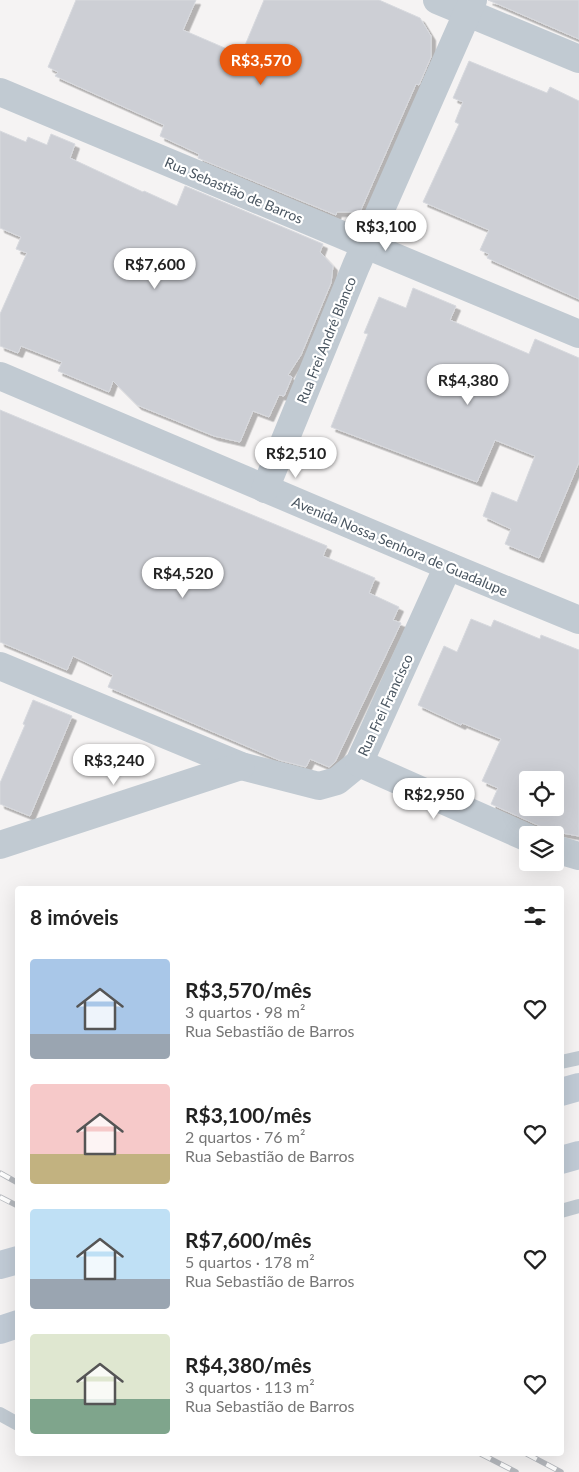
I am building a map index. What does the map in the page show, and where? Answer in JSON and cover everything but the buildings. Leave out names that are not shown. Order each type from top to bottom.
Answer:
[{"type":"main road","points":[[564,1091],[579,1087]]},
{"type":"main road","points":[[564,1159],[579,1155]]},
{"type":"main road","points":[[0,1265],[15,1261]]},
{"type":"main road","points":[[0,1330],[15,1325]]},
{"type":"street","points":[[437,0],[470,6],[579,59]]},
{"type":"street","name":"Rua Frei André Blanco","points":[[265,489],[365,246],[470,6]]},
{"type":"street","name":"Rua Sebastião de Barros","points":[[0,92],[579,334]]},
{"type":"street","name":"Avenida Nossa Senhora de Guadalupe","points":[[0,376],[579,620]]},
{"type":"street","name":"Rua Frei Francisco","points":[[0,666],[241,766],[319,786],[337,780],[358,763],[448,566]]},
{"type":"street","points":[[358,763],[519,834]]},
{"type":"street","points":[[0,846],[241,766]]},
{"type":"street","points":[[564,851],[579,856]]},
{"type":"lane","points":[[564,1061],[579,1058]]},
{"type":"lane","points":[[564,1210],[579,1206]]},
{"type":"lane","points":[[0,1414],[15,1422]]},
{"type":"railway","points":[[0,1173],[15,1181]]},
{"type":"railway","points":[[0,1197],[15,1204]]},
{"type":"railway","points":[[485,1456],[516,1472]]},
{"type":"railway","points":[[531,1456],[561,1472]]}]
